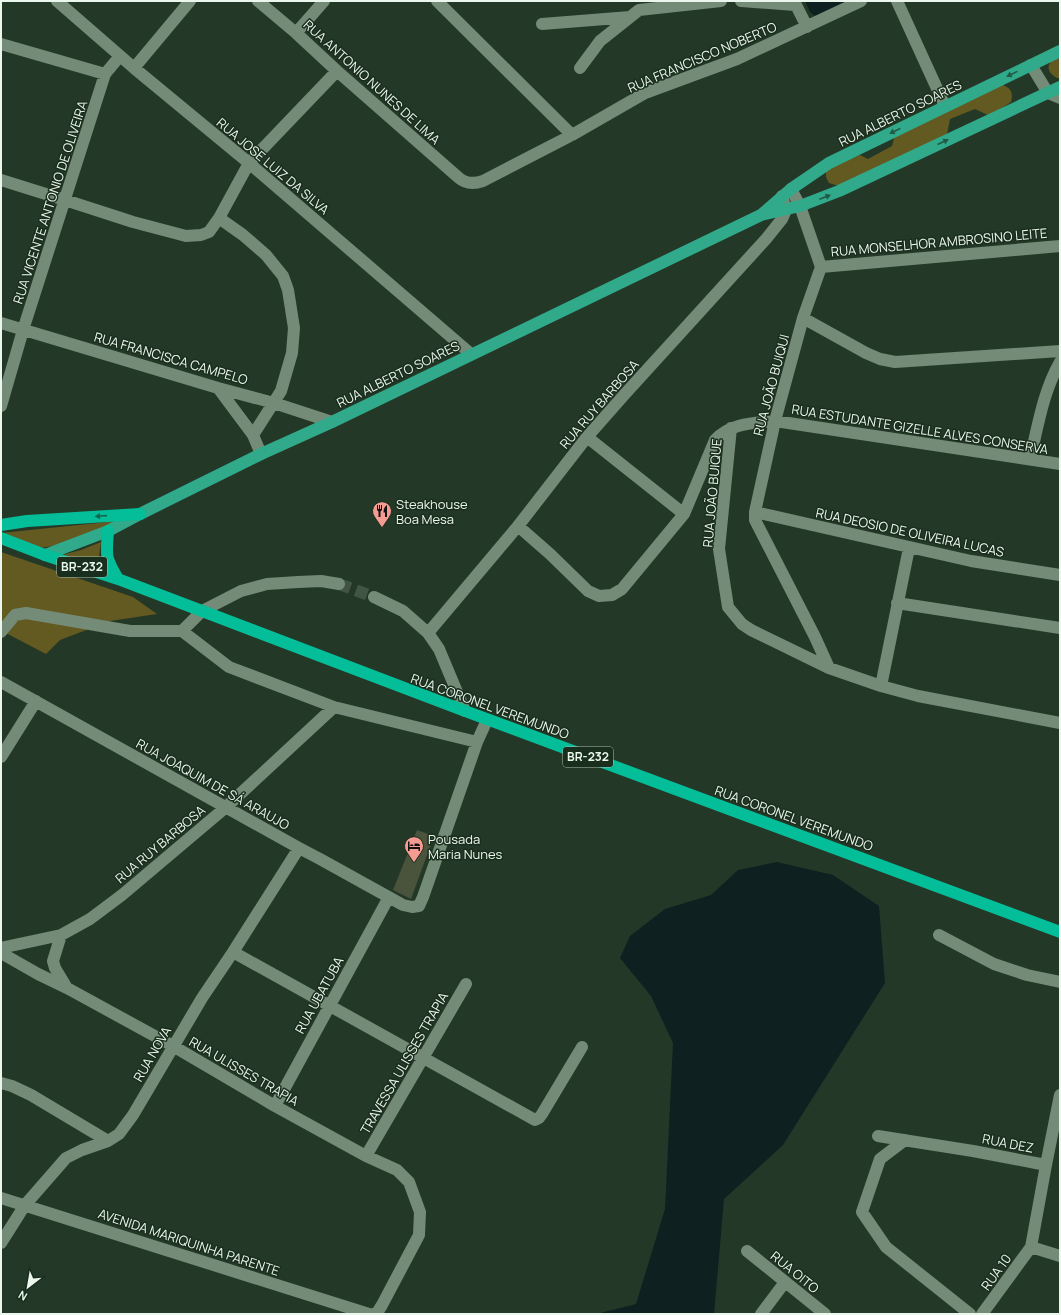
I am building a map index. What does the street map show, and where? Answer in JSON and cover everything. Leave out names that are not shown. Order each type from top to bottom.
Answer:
[{"type":"highway","points":[[1,525],[27,521],[140,514]]},
{"type":"highway","points":[[108,531],[106,556],[108,563],[118,579]]},
{"type":"highway","name":"RUA CORONEL VEREMUNDO","points":[[1,538],[45,555],[118,579],[486,720],[1060,932]]},
{"type":"main road","name":"RUA ALBERTO SOARES","points":[[761,215],[786,192],[829,163],[1060,50]]},
{"type":"main road","name":"RUA ALBERTO SOARES","points":[[45,555],[108,531],[261,454],[332,422],[761,215],[800,206],[840,191],[1060,87]]},
{"type":"street","name":"RUA JOSE LUIZ DA SILVA","points":[[57,1],[134,68],[249,163],[471,354]]},
{"type":"street","points":[[134,68],[190,1]]},
{"type":"street","name":"RUA ANTONIO NUNES DE LIMA","points":[[258,1],[296,33],[458,178],[469,183]]},
{"type":"street","points":[[296,33],[324,1]]},
{"type":"street","points":[[437,1],[572,136]]},
{"type":"street","points":[[580,68],[600,41],[639,10],[721,1]]},
{"type":"street","points":[[741,1],[795,3],[807,27]]},
{"type":"street","name":"RUA FRANCISCO NOBERTO","points":[[469,183],[476,184],[483,181],[572,136],[645,93],[737,58],[861,1]]},
{"type":"street","points":[[897,1],[945,106]]},
{"type":"street","points":[[542,24],[630,17]]},
{"type":"street","points":[[1,44],[105,74]]},
{"type":"street","name":"RUA VICENTE ANTONIO DE OLIVEIRA","points":[[1,406],[23,330],[105,74],[120,56]]},
{"type":"street","points":[[1031,65],[1048,93],[1060,98]]},
{"type":"street","points":[[1,180],[133,222],[186,236],[201,235],[209,232],[219,218],[249,163],[337,71]]},
{"type":"street","points":[[786,192],[800,206],[821,267]]},
{"type":"street","points":[[786,192],[786,210]]},
{"type":"street","name":"RUA RUY BARBOSA","points":[[428,633],[518,526],[587,438],[629,389],[766,239],[782,218],[786,210]]},
{"type":"street","points":[[219,218],[266,255],[283,276],[288,290],[294,328],[292,353],[281,391],[252,435]]},
{"type":"street","name":"RUA MONSELHOR AMBROSINO LEITE","points":[[821,267],[1060,246]]},
{"type":"street","name":"RUA JOÃO BUIQUI","points":[[755,512],[776,421],[803,318],[821,267]]},
{"type":"street","points":[[803,318],[866,353],[880,359],[895,362],[1060,351]]},
{"type":"street","name":"RUA FRANCISCA CAMPELO","points":[[1,323],[218,388],[274,403],[332,422]]},
{"type":"street","points":[[1030,459],[1047,388],[1060,362]]},
{"type":"street","points":[[218,388],[252,435],[261,454]]},
{"type":"street","name":"RUA ESTUDANTE GIZELLE ALVES CONSERVA","points":[[732,428],[776,421],[1060,464]]},
{"type":"street","points":[[518,526],[550,554],[588,591],[599,596],[612,595],[622,589],[684,514],[715,440],[721,433],[732,428]]},
{"type":"street","name":"RUA JOÃO BUIQUE","points":[[732,428],[719,549],[728,607],[742,624],[751,630],[830,668],[881,686],[918,696],[1060,723]]},
{"type":"street","points":[[587,438],[684,514]]},
{"type":"street","points":[[755,512],[755,520],[830,668]]},
{"type":"street","name":"RUA DEOSIO DE OLIVEIRA LUCAS","points":[[755,512],[971,561],[1060,575]]},
{"type":"street","points":[[881,686],[909,548]]},
{"type":"street","points":[[182,631],[202,611],[241,591],[267,584],[321,581],[339,584]]},
{"type":"street","points":[[374,597],[403,611],[428,633],[439,649],[465,711]]},
{"type":"street","points":[[897,603],[1060,628]]},
{"type":"street","points":[[1,632],[15,615],[26,613],[130,631],[182,631],[229,667],[334,707],[477,742],[486,720]]},
{"type":"street","name":"RUA JOAQUIM DE SÁ ARAUJO","points":[[1,682],[225,808],[403,905],[412,908],[419,906],[423,897],[477,742]]},
{"type":"street","points":[[1,757],[36,701]]},
{"type":"street","name":"RUA RUY BARBOSA","points":[[1,948],[61,935],[90,919],[122,895],[225,808],[334,707]]},
{"type":"street","name":"RUA NOVA","points":[[1,1243],[25,1205],[66,1158],[82,1150],[108,1142],[119,1134],[133,1115],[202,998],[299,848]]},
{"type":"street","name":"RUA UBATUBA","points":[[275,1106],[389,897]]},
{"type":"street","points":[[61,935],[53,961],[55,968],[66,988]]},
{"type":"street","points":[[940,935],[994,964],[1027,975],[1060,982]]},
{"type":"street","name":"RUA ULISSES TRAPIA","points":[[1,952],[38,974],[173,1046],[275,1106],[366,1156]]},
{"type":"street","points":[[233,952],[535,1120],[542,1114],[582,1047]]},
{"type":"street","name":"TRAVESSA ULISSES TRAPIA","points":[[366,1156],[466,984]]},
{"type":"street","points":[[1,1083],[12,1086],[31,1095],[108,1142]]},
{"type":"street","points":[[1046,1165],[1060,1095]]},
{"type":"street","name":"RUA DEZ","points":[[878,1136],[973,1151],[1046,1165],[1031,1246]]},
{"type":"street","points":[[905,1140],[880,1159],[862,1212],[886,1247],[970,1314]]},
{"type":"street","points":[[366,1156],[397,1170],[409,1182],[420,1212],[419,1235],[382,1306],[377,1313],[374,1314]]},
{"type":"street","name":"AVENIDA MARIQUINHA PARENTE","points":[[1,1198],[369,1314]]},
{"type":"street","points":[[1031,1246],[1060,1256]]},
{"type":"street","name":"RUA 10","points":[[982,1314],[1031,1246]]},
{"type":"street","name":"RUA OITO","points":[[748,1251],[825,1314]]},
{"type":"street","points":[[761,1314],[785,1282]]},
{"type":"shaded area","points":[[805,1],[847,1],[815,16],[810,12]]},
{"type":"shaded area","points":[[1060,55],[1060,78],[1057,78],[1050,72],[1049,66],[1052,60]]},
{"type":"shaded area","points":[[1000,84],[1009,88],[1012,95],[1011,102],[1002,108],[988,115],[975,109],[950,119],[947,134],[842,187],[829,183],[826,177],[826,171],[837,164],[860,155],[868,159],[892,146],[895,135]]},
{"type":"shaded area","points":[[127,520],[79,542],[40,548],[1,533]]},
{"type":"shaded area","points":[[101,542],[98,564],[62,555],[81,550]]},
{"type":"shaded area","points":[[1,552],[133,597],[157,614],[110,621],[60,640],[46,654],[4,632],[1,632]]},
{"type":"shaded area","points":[[777,862],[833,875],[879,906],[885,983],[783,1145],[724,1199],[714,1314],[596,1314],[636,1304],[665,1209],[673,1043],[651,996],[620,958],[630,936],[665,909],[711,895],[738,870]]},
{"type":"building","name":"Pousada Maria Nunes","points":[[417,830],[434,836],[411,899],[393,890]]},
{"type":"tunnel","points":[[339,584],[374,597]]},
{"type":"place","name":"Steakhouse Boa Mesa","points":[[382,528]]},
{"type":"place","name":"Pousada Maria Nunes","points":[[414,863]]}]
